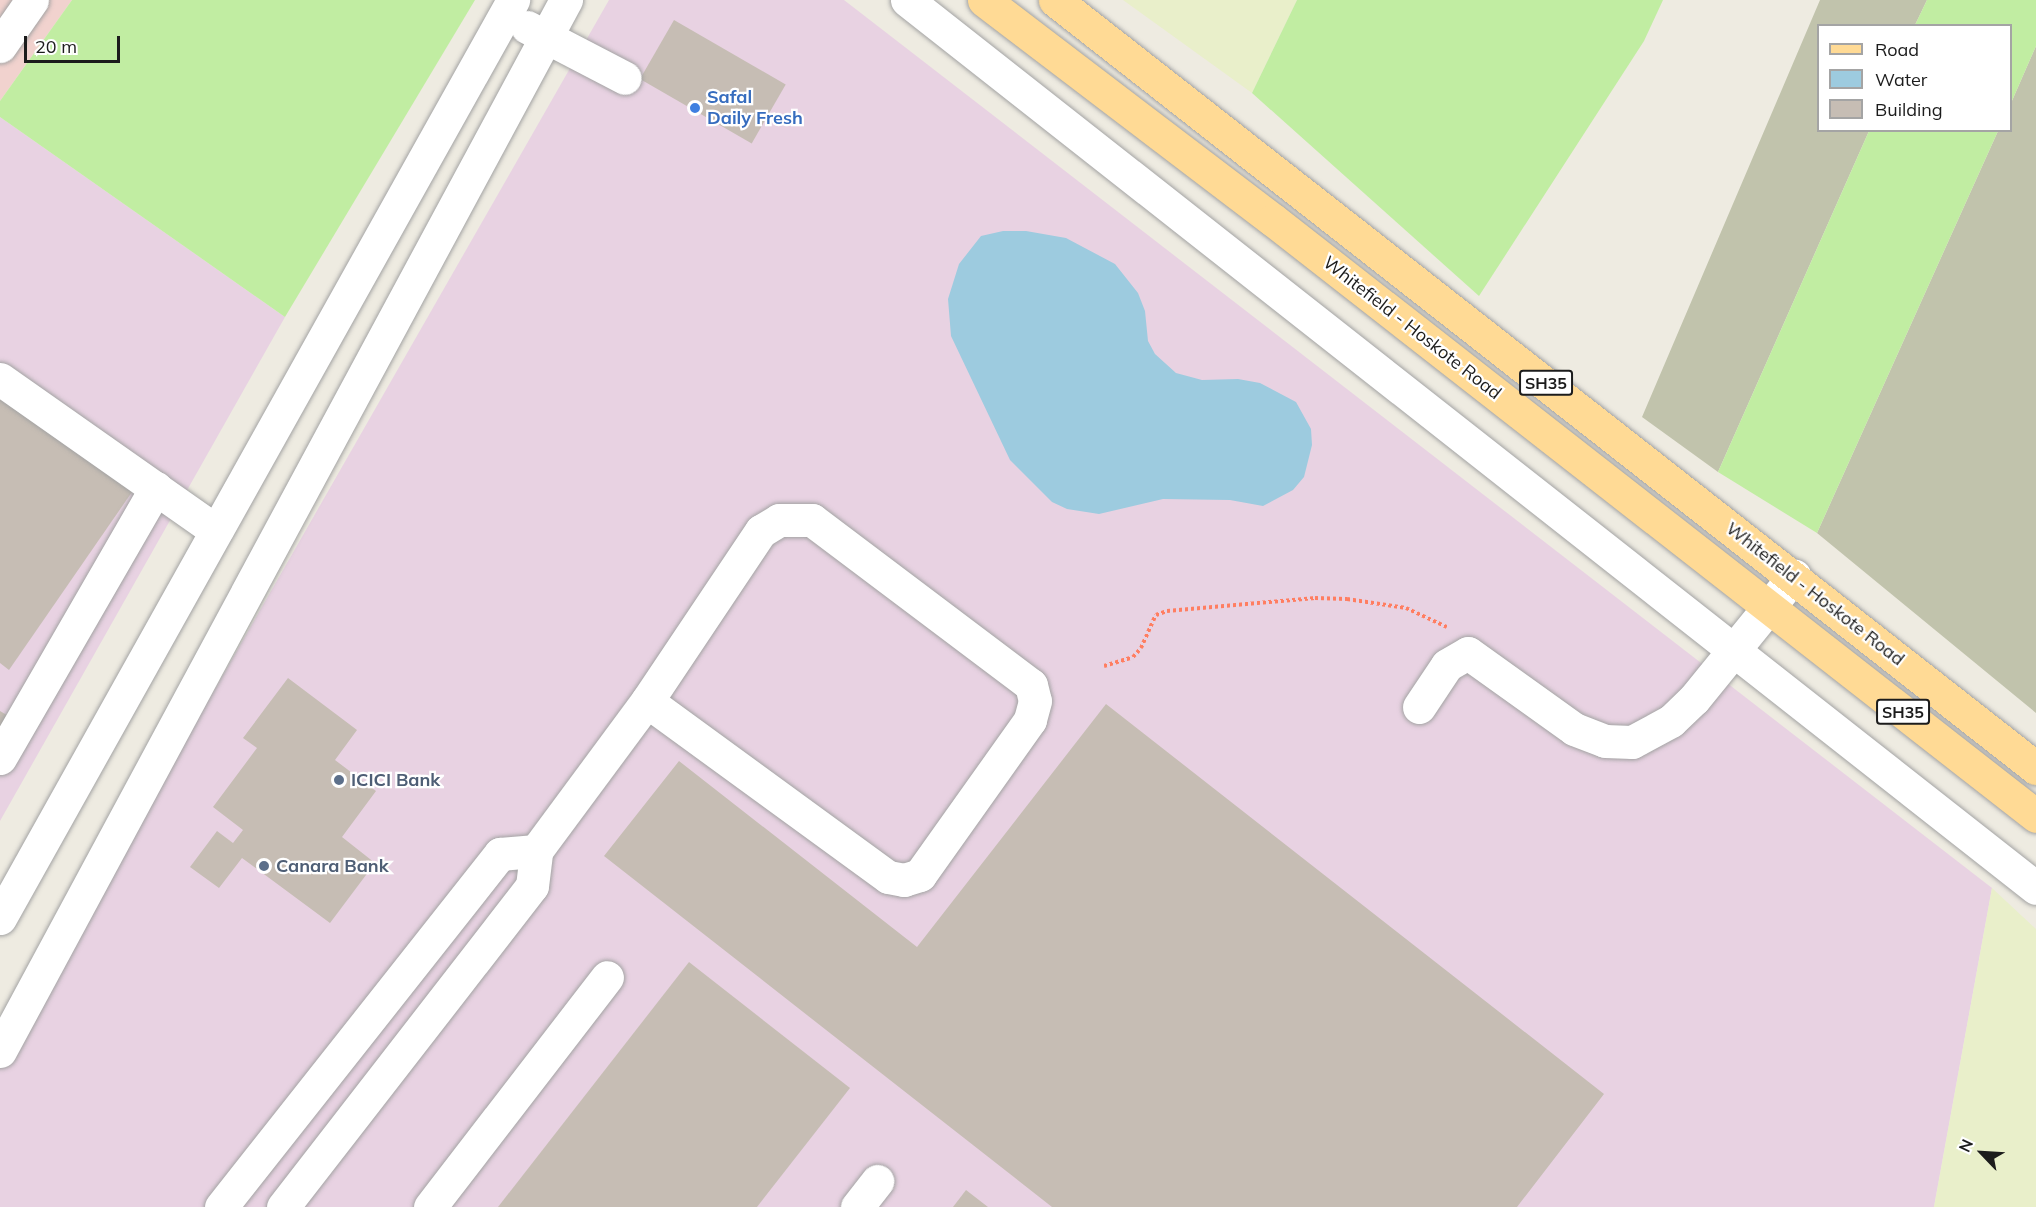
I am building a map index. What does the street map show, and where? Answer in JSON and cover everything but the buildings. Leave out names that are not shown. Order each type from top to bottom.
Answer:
[{"type":"main road","name":"Whitefield - Hoskote Road","points":[[984,0],[1273,220],[2036,816]]},
{"type":"main road","name":"Whitefield - Hoskote Road","points":[[1055,0],[1794,576],[2036,768]]},
{"type":"street","points":[[0,46],[32,0]]},
{"type":"street","points":[[0,1051],[566,0]]},
{"type":"street","points":[[907,0],[2036,888]]},
{"type":"street","points":[[0,918],[508,8],[546,37],[626,78]]},
{"type":"street","points":[[0,379],[216,531]]},
{"type":"street","points":[[0,759],[156,488]]},
{"type":"street","points":[[283,1207],[532,886],[536,851],[647,701],[761,531],[779,520],[812,520],[1032,684],[1035,701],[1030,720],[920,875],[904,880],[888,877],[647,701]]},
{"type":"street","points":[[1419,707],[1447,665],[1468,653],[1574,729],[1605,741],[1632,742],[1671,721],[1794,576]]},
{"type":"street","points":[[221,1207],[500,854],[536,851]]},
{"type":"street","points":[[430,1207],[607,977]]},
{"type":"street","points":[[857,1207],[877,1181]]},
{"type":"path","points":[[1104,666],[1133,657],[1142,648],[1156,615],[1167,611],[1315,598],[1376,602],[1426,614],[1445,625],[1468,653]]},
{"type":"shaded area","points":[[0,0],[72,0],[0,101]]},
{"type":"shaded area","points":[[609,0],[844,0],[1992,888],[1934,1207],[0,1207],[0,1065]]},
{"type":"shaded area","points":[[1123,0],[1297,0],[1252,93]]},
{"type":"shaded area","points":[[1820,0],[1927,0],[1915,24],[1817,24],[1817,132],[1869,132],[1718,472],[1642,417]]},
{"type":"shaded area","points":[[2036,46],[2036,713],[1817,533],[1998,132],[2012,132],[2012,101]]},
{"type":"shaded area","points":[[0,117],[285,317],[0,821]]},
{"type":"shaded area","points":[[1992,888],[2036,929],[2036,1207],[1934,1207]]},
{"type":"green space","points":[[72,0],[475,0],[285,317],[0,117],[0,101]]},
{"type":"green space","points":[[1297,0],[1663,0],[1644,41],[1479,296],[1252,93]]},
{"type":"green space","points":[[1927,0],[2036,0],[2036,46],[2012,101],[2012,24],[1915,24]]},
{"type":"green space","points":[[1869,132],[1998,132],[1817,533],[1718,472]]},
{"type":"water","points":[[1003,231],[1026,231],[1066,238],[1115,264],[1138,293],[1145,311],[1148,341],[1155,354],[1176,373],[1202,380],[1238,379],[1260,383],[1296,402],[1311,429],[1312,445],[1304,477],[1293,490],[1263,506],[1230,500],[1163,499],[1099,514],[1067,509],[1052,502],[1010,460],[951,336],[948,299],[959,264],[981,236]]},
{"type":"place","name":"Safal Daily Fresh","points":[[695,108]]},
{"type":"place","name":"ICICI Bank","points":[[339,780]]},
{"type":"place","name":"Canara Bank","points":[[264,866]]}]
